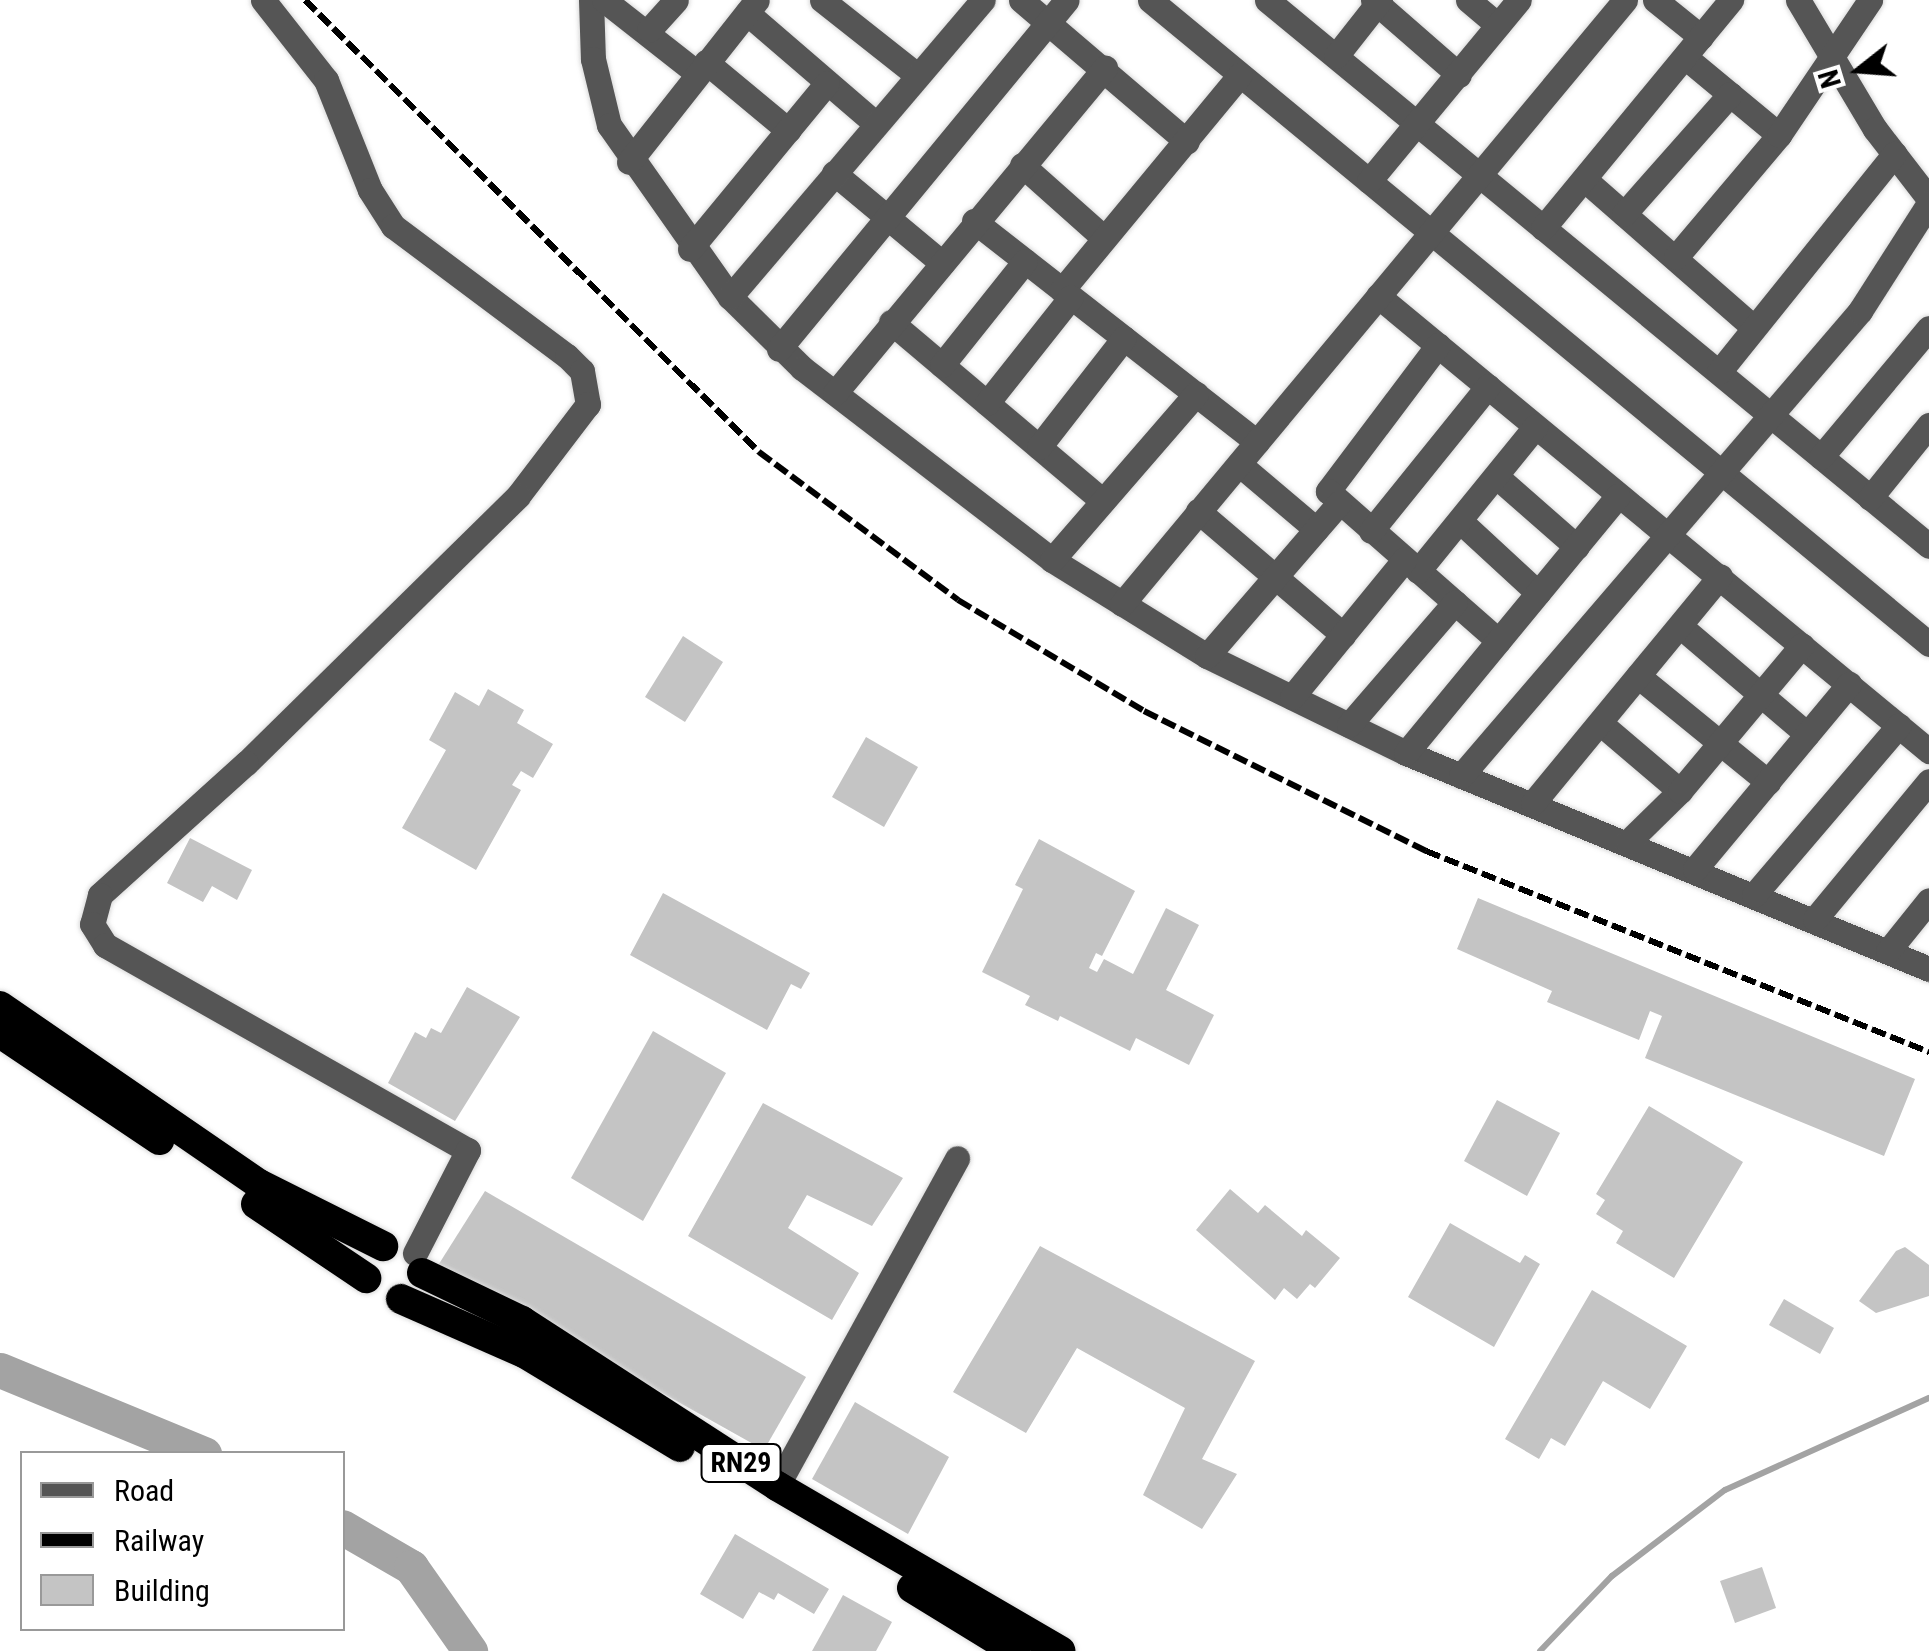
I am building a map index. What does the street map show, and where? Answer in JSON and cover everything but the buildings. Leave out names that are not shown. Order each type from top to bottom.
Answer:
[{"type":"highway","name":"RN29","points":[[0,1006],[259,1184],[405,1254],[522,1321],[922,1582],[1015,1651]]},
{"type":"highway","name":"RN29","points":[[0,1033],[366,1278],[379,1296],[401,1300],[524,1352],[922,1582],[1061,1651]]},
{"type":"highway","points":[[366,1278],[368,1259],[405,1254],[416,1290],[401,1300]]},
{"type":"street","points":[[263,0],[326,80],[370,190],[393,226],[567,356],[582,372],[588,404],[518,496],[246,763],[100,895],[92,924],[105,944],[468,1150],[433,1215],[405,1254]]},
{"type":"street","points":[[591,0],[598,96],[629,162],[690,249],[780,349],[1052,560],[1207,656],[1406,752],[1695,868],[1929,969]]},
{"type":"street","points":[[604,0],[788,130]]},
{"type":"street","points":[[649,30],[676,0]]},
{"type":"street","points":[[730,297],[983,0]]},
{"type":"street","points":[[1021,0],[1187,142]]},
{"type":"street","points":[[780,349],[1068,0]]},
{"type":"street","points":[[1150,0],[1929,644]]},
{"type":"street","points":[[1267,0],[1870,498],[1926,537]]},
{"type":"street","points":[[1468,0],[1498,25]]},
{"type":"street","points":[[1368,181],[1420,124],[1519,0]]},
{"type":"street","points":[[1122,604],[1428,231],[1624,0]]},
{"type":"street","points":[[1654,0],[1730,94],[1778,135]]},
{"type":"street","points":[[1543,228],[1731,0]]},
{"type":"street","points":[[1461,776],[1860,311],[1929,201],[1894,154],[1798,0]]},
{"type":"street","points":[[1676,256],[1778,135],[1870,0]]},
{"type":"street","points":[[1336,56],[1377,1],[1459,75]]},
{"type":"street","points":[[831,3],[918,75]]},
{"type":"street","points":[[629,162],[752,6],[826,83],[876,124]]},
{"type":"street","points":[[835,392],[1105,68]]},
{"type":"street","points":[[987,403],[1104,238],[1240,75]]},
{"type":"street","points":[[690,249],[826,83]]},
{"type":"street","points":[[1624,214],[1730,94]]},
{"type":"street","points":[[1718,372],[1894,154]]},
{"type":"street","points":[[1022,165],[1104,238]]},
{"type":"street","points":[[834,173],[942,263]]},
{"type":"street","points":[[1584,179],[1753,327]]},
{"type":"street","points":[[974,221],[1256,442]]},
{"type":"street","points":[[942,364],[1025,261]]},
{"type":"street","points":[[1378,296],[1929,750]]},
{"type":"street","points":[[891,322],[1103,501]]},
{"type":"street","points":[[1820,457],[1929,328]]},
{"type":"street","points":[[1039,447],[1124,338]]},
{"type":"street","points":[[1438,345],[1330,484],[1339,503],[1499,640]]},
{"type":"street","points":[[1372,531],[1488,386]]},
{"type":"street","points":[[1052,560],[1196,394]]},
{"type":"street","points":[[1870,498],[1929,425]]},
{"type":"street","points":[[1292,697],[1343,635],[1460,521],[1535,427]]},
{"type":"street","points":[[1239,464],[1316,530]]},
{"type":"street","points":[[1497,477],[1577,547]]},
{"type":"street","points":[[1406,752],[1618,496]]},
{"type":"street","points":[[1207,656],[1339,503]]},
{"type":"street","points":[[1198,512],[1343,635]]},
{"type":"street","points":[[1460,521],[1538,593]]},
{"type":"street","points":[[1533,803],[1720,576]]},
{"type":"street","points":[[1349,725],[1454,602]]},
{"type":"street","points":[[1680,626],[1806,734]]},
{"type":"street","points":[[1628,842],[1680,791],[1802,644]]},
{"type":"street","points":[[1638,676],[1768,782]]},
{"type":"street","points":[[1695,868],[1849,684]]},
{"type":"street","points":[[1600,723],[1680,791]]},
{"type":"street","points":[[1754,895],[1899,725]]},
{"type":"street","points":[[1815,918],[1929,781]]},
{"type":"street","points":[[1888,951],[1929,900]]},
{"type":"street","points":[[777,1486],[958,1158]]},
{"type":"waterway","points":[[0,1370],[197,1451]]},
{"type":"waterway","points":[[1540,1651],[1612,1576],[1725,1490],[1929,1398]]},
{"type":"waterway","points":[[345,1529],[411,1567],[470,1651]]},
{"type":"railway","points":[[305,0],[759,452],[958,600],[1144,711],[1426,851],[1929,1052]]}]
